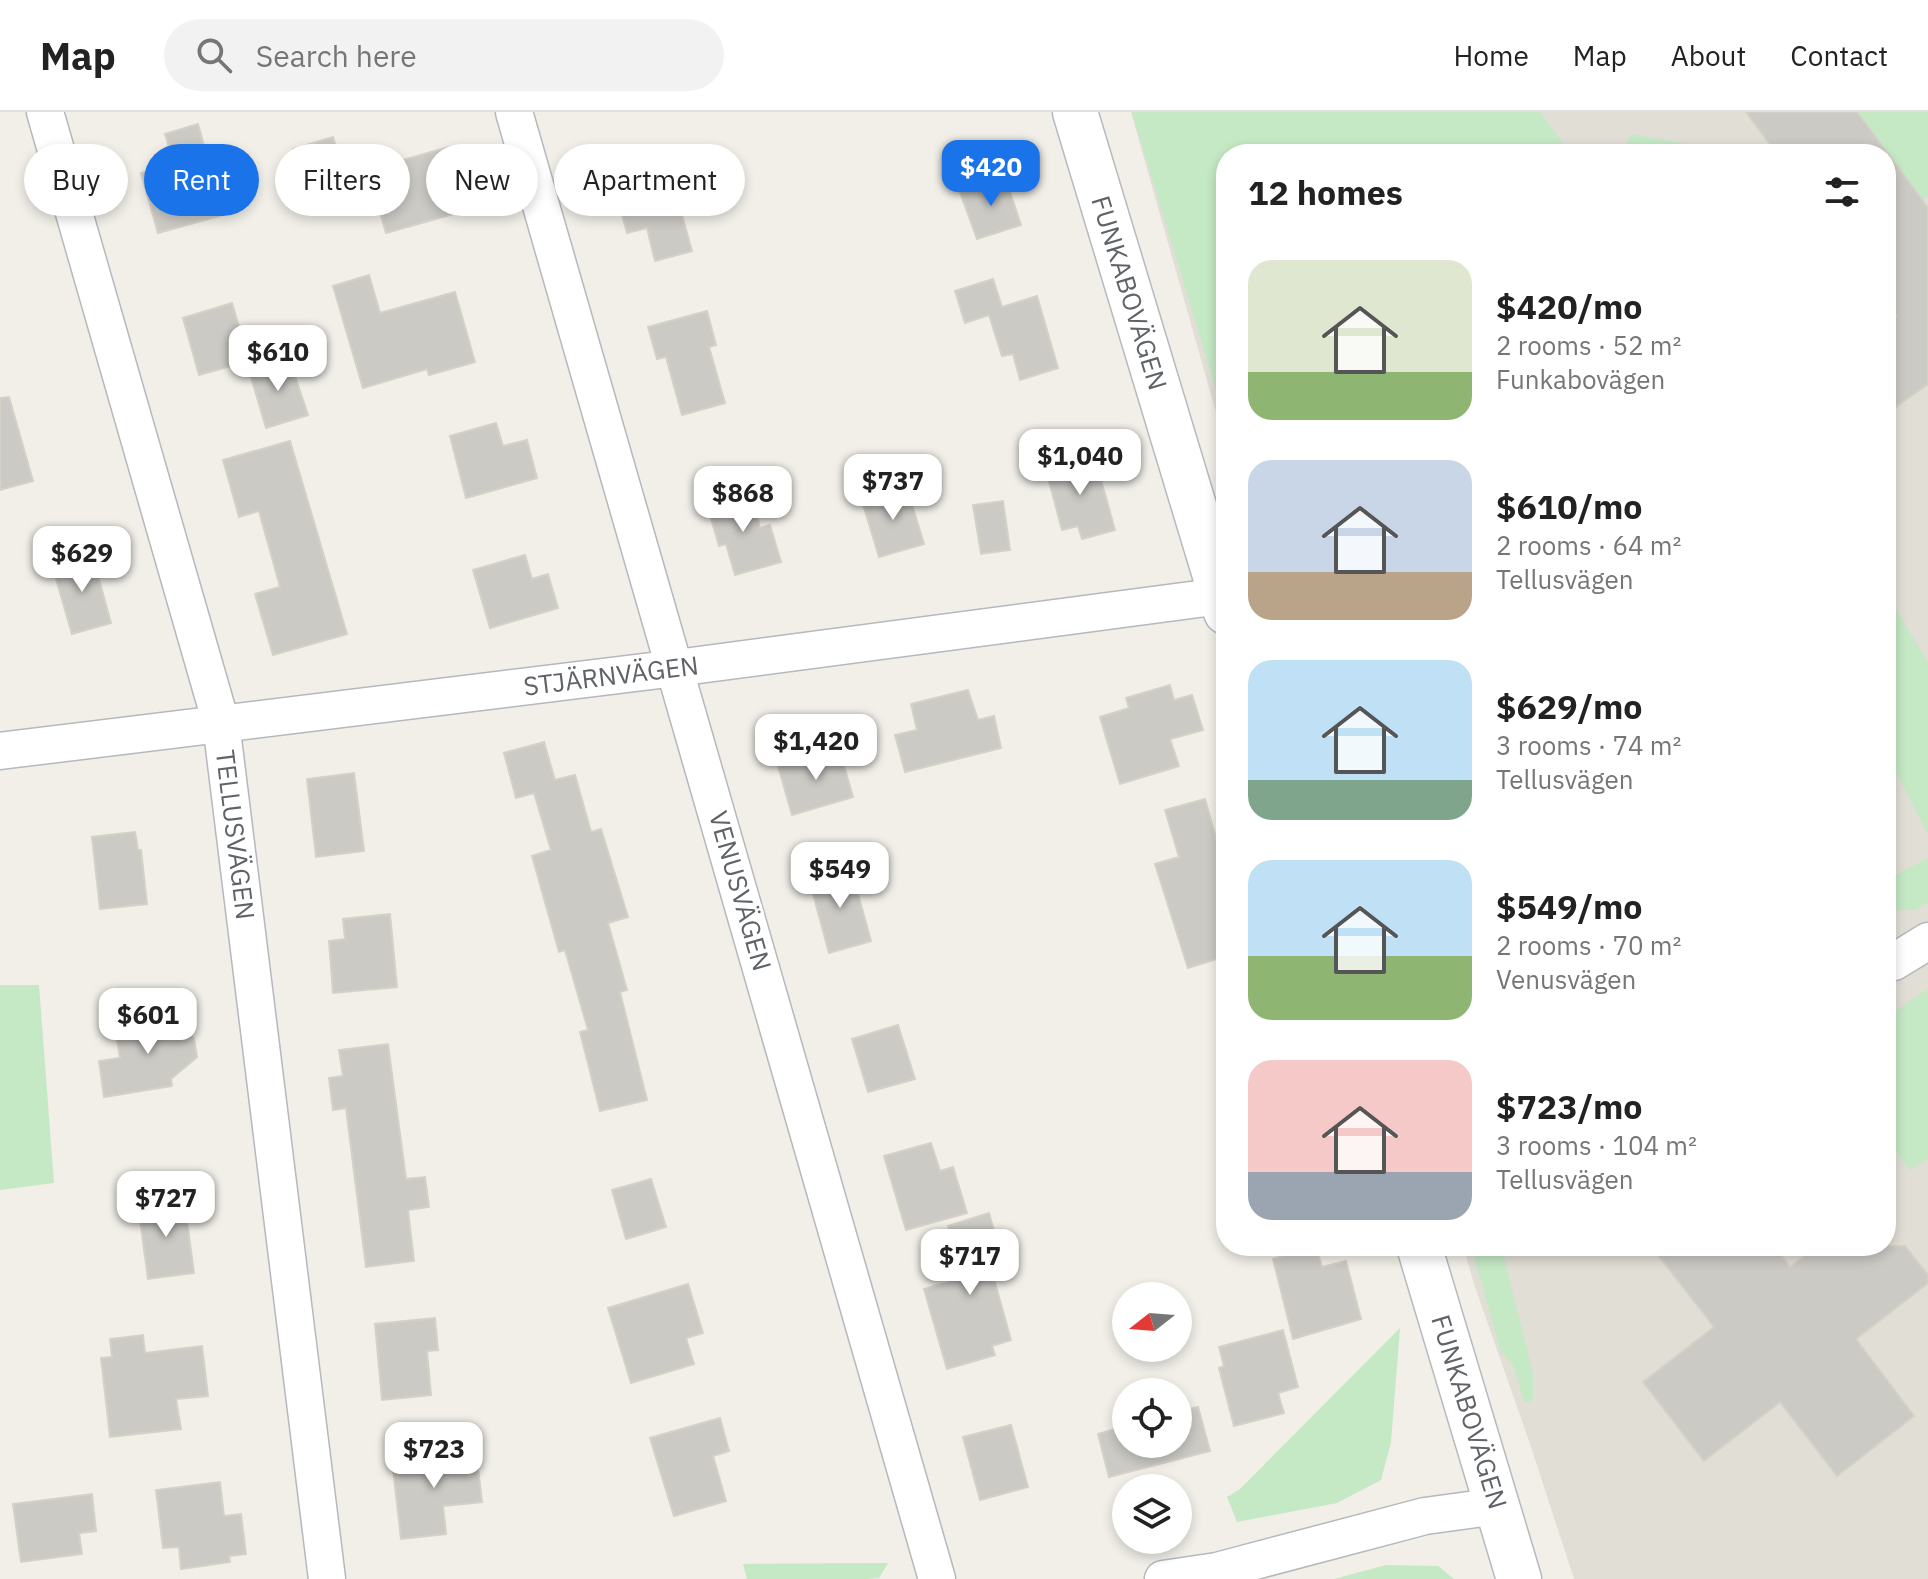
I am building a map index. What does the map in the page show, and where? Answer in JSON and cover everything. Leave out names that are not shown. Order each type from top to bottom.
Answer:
[{"type":"street","name":"TELLUSVÄGEN","points":[[45,112],[221,723],[327,1579]]},
{"type":"street","name":"VENUSVÄGEN","points":[[514,112],[937,1579]]},
{"type":"street","name":"FUNKABOVÄGEN","points":[[1075,112],[1216,578]]},
{"type":"street","name":"STJÄRNVÄGEN","points":[[0,751],[1216,605]]},
{"type":"street","points":[[1896,961],[1928,941]]},
{"type":"street","name":"FUNKABOVÄGEN","points":[[1422,1256],[1519,1579]]},
{"type":"street","points":[[1163,1579],[1218,1575],[1425,1516],[1498,1506]]},
{"type":"shaded area","points":[[1131,112],[1928,112],[1928,1579],[1574,1579],[1466,1256],[1896,1256],[1896,144],[1216,144],[1216,413]]},
{"type":"green space","points":[[1132,112],[1540,112],[1564,144],[1216,144],[1216,390]]},
{"type":"green space","points":[[1857,112],[1928,112],[1928,196],[1922,200],[1896,165],[1896,144],[1881,144]]},
{"type":"green space","points":[[1631,134],[1690,144],[1627,144]]},
{"type":"green space","points":[[1896,610],[1928,662],[1928,834],[1896,772]]},
{"type":"green space","points":[[1928,858],[1928,902],[1915,910],[1896,910],[1896,875]]},
{"type":"green space","points":[[0,985],[39,985],[54,1183],[0,1190]]},
{"type":"green space","points":[[1928,989],[1928,1158],[1910,1170],[1896,1151],[1896,1010]]},
{"type":"green space","points":[[1474,1256],[1504,1256],[1533,1373],[1533,1399],[1529,1403],[1524,1401],[1513,1365],[1501,1352]]},
{"type":"green space","points":[[1400,1328],[1391,1442],[1381,1480],[1337,1503],[1237,1522],[1227,1497],[1240,1489]]},
{"type":"green space","points":[[888,1563],[879,1578],[866,1579],[747,1579],[743,1564]]},
{"type":"green space","points":[[1386,1565],[1438,1566],[1454,1579],[1334,1579]]},
{"type":"building","points":[[1746,112],[1857,112],[1881,144],[1770,144]]},
{"type":"building","points":[[198,124],[203,144],[168,144],[165,134]]},
{"type":"building","points":[[333,137],[335,144],[310,144]]},
{"type":"building","points":[[426,154],[426,216],[446,216],[386,233],[381,216],[410,216],[410,158]]},
{"type":"building","points":[[1896,165],[1928,208],[1928,384],[1896,407]]},
{"type":"building","points":[[1005,177],[1021,225],[977,239],[960,192]]},
{"type":"building","points":[[153,216],[219,216],[158,233]]},
{"type":"building","points":[[622,216],[682,216],[692,251],[655,261],[647,228],[627,233]]},
{"type":"building","points":[[369,275],[380,313],[455,292],[475,362],[429,375],[427,369],[363,388],[333,286]]},
{"type":"building","points":[[993,279],[1002,307],[1037,296],[1058,368],[1020,380],[1013,354],[1002,356],[989,315],[965,323],[955,291]]},
{"type":"building","points":[[232,303],[249,361],[199,375],[183,318]]},
{"type":"building","points":[[707,311],[716,345],[709,347],[725,403],[682,415],[666,357],[657,359],[648,327]]},
{"type":"building","points":[[289,358],[308,415],[266,428],[249,370]]},
{"type":"building","points":[[9,397],[33,481],[0,490],[0,398]]},
{"type":"building","points":[[496,423],[503,446],[527,440],[537,478],[466,498],[450,436]]},
{"type":"building","points":[[290,441],[347,634],[273,655],[255,594],[280,587],[259,511],[239,517],[223,460]]},
{"type":"building","points":[[1083,455],[1086,464],[1096,462],[1115,530],[1082,539],[1078,526],[1062,530],[1045,466]]},
{"type":"building","points":[[907,488],[924,544],[879,557],[862,501]]},
{"type":"building","points":[[751,491],[760,528],[770,525],[781,562],[735,575],[726,544],[719,546],[707,504]]},
{"type":"building","points":[[1003,501],[1010,550],[981,554],[973,505]]},
{"type":"building","points":[[92,554],[111,623],[72,634],[52,565]]},
{"type":"building","points":[[525,555],[532,579],[548,574],[558,608],[490,628],[473,570]]},
{"type":"building","points":[[1170,685],[1174,700],[1192,695],[1203,730],[1170,739],[1179,766],[1120,784],[1100,717],[1129,708],[1126,698]]},
{"type":"building","points":[[968,690],[978,720],[994,716],[1001,748],[905,772],[895,735],[917,730],[911,704]]},
{"type":"building","points":[[544,742],[555,780],[575,775],[591,832],[601,829],[628,917],[608,923],[627,990],[620,992],[647,1100],[600,1111],[580,1032],[588,1030],[565,950],[559,952],[532,856],[551,850],[534,793],[516,798],[504,753]]},
{"type":"building","points":[[839,748],[853,797],[792,815],[778,766]]},
{"type":"building","points":[[354,773],[364,851],[316,857],[307,779]]},
{"type":"building","points":[[1205,799],[1216,838],[1216,959],[1188,968],[1155,864],[1179,857],[1165,810]]},
{"type":"building","points":[[135,832],[138,850],[141,850],[147,904],[100,909],[92,837]]},
{"type":"building","points":[[851,868],[871,941],[829,953],[809,879]]},
{"type":"building","points":[[390,914],[397,987],[333,993],[329,941],[345,939],[343,919]]},
{"type":"building","points":[[158,1010],[194,1038],[197,1057],[171,1079],[172,1086],[104,1097],[99,1061],[120,1058],[117,1040],[132,1038],[129,1015]]},
{"type":"building","points":[[898,1025],[915,1079],[868,1092],[852,1039]]},
{"type":"building","points":[[388,1044],[406,1179],[425,1177],[429,1207],[408,1210],[414,1261],[366,1267],[346,1108],[333,1110],[329,1078],[343,1076],[339,1050]]},
{"type":"building","points":[[931,1143],[940,1171],[953,1167],[967,1213],[906,1230],[884,1156]]},
{"type":"building","points":[[651,1179],[666,1227],[626,1239],[612,1190]]},
{"type":"building","points":[[184,1199],[194,1273],[148,1279],[138,1205]]},
{"type":"building","points":[[989,1213],[1004,1265],[991,1268],[1011,1340],[992,1346],[995,1355],[947,1369],[924,1289],[964,1278],[948,1226]]},
{"type":"building","points":[[1896,1246],[1905,1246],[1928,1275],[1928,1283],[1856,1339],[1914,1416],[1837,1476],[1780,1402],[1704,1461],[1643,1382],[1714,1327],[1659,1256],[1782,1256],[1790,1267],[1804,1256],[1896,1256]]},
{"type":"building","points":[[1319,1256],[1322,1267],[1346,1261],[1361,1319],[1293,1339],[1273,1259]]},
{"type":"building","points":[[688,1284],[703,1333],[686,1338],[694,1364],[631,1383],[608,1308]]},
{"type":"building","points":[[435,1318],[438,1350],[427,1351],[431,1395],[382,1400],[375,1324]]},
{"type":"building","points":[[1283,1330],[1298,1387],[1278,1393],[1284,1413],[1234,1426],[1219,1368],[1224,1366],[1219,1347]]},
{"type":"building","points":[[143,1335],[145,1353],[202,1346],[208,1396],[176,1399],[181,1429],[110,1437],[101,1358],[112,1357],[110,1339]]},
{"type":"building","points":[[1198,1407],[1210,1451],[1192,1456],[1192,1408]]},
{"type":"building","points":[[720,1418],[729,1451],[713,1456],[726,1501],[674,1516],[650,1438]]},
{"type":"building","points":[[1011,1425],[1028,1487],[980,1500],[963,1437]]},
{"type":"building","points":[[1112,1430],[1112,1458],[1183,1458],[1109,1477],[1098,1434]]},
{"type":"building","points":[[476,1451],[482,1502],[443,1506],[446,1534],[401,1539],[392,1460]]},
{"type":"building","points":[[220,1482],[224,1516],[241,1514],[246,1554],[229,1556],[230,1562],[181,1569],[179,1547],[163,1548],[156,1490]]},
{"type":"building","points":[[92,1494],[96,1531],[79,1533],[82,1554],[21,1562],[13,1504]]}]
